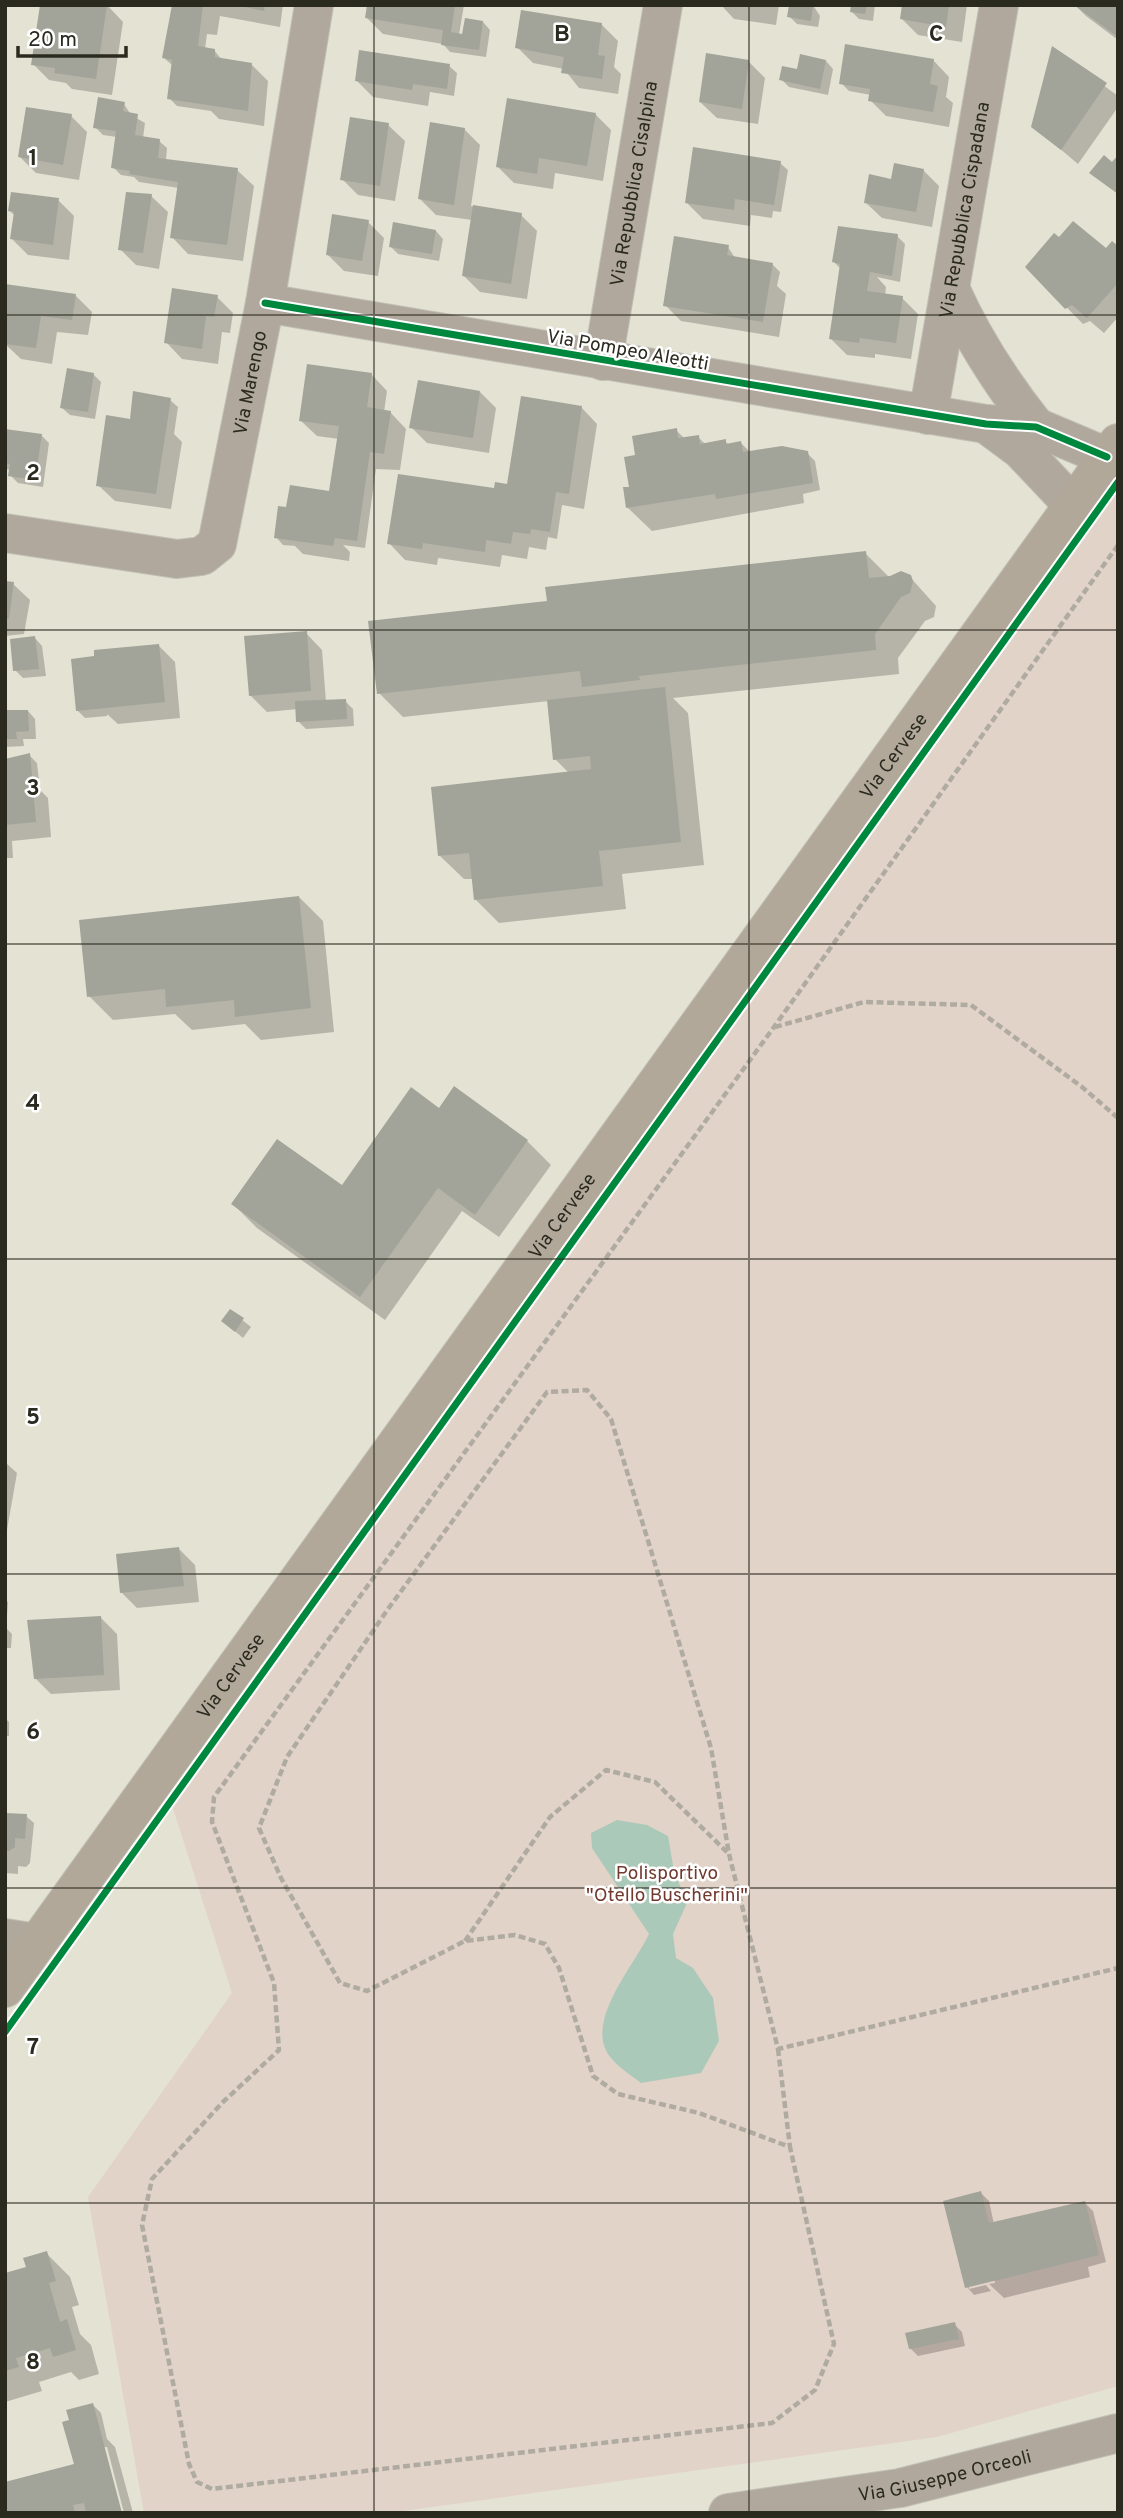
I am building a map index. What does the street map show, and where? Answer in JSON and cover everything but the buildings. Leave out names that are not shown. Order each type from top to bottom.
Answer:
[{"type":"main road","name":"Via Cervese","points":[[5,1988],[21,1940],[1112,450]]},
{"type":"street","name":"Via Marengo","points":[[5,533],[177,559],[202,556],[217,544],[265,303],[314,5]]},
{"type":"street","name":"Via Repubblica Cisalpina","points":[[603,360],[663,5]]},
{"type":"street","name":"Via Repubblica Cispadana","points":[[928,415],[999,5]]},
{"type":"street","points":[[950,288],[991,369],[1036,427],[1112,450]]},
{"type":"street","name":"Via Pompeo Aleotti","points":[[265,303],[928,415],[986,424],[1036,427]]},
{"type":"street","points":[[986,424],[1021,450],[1073,505]]},
{"type":"street","name":"Via Giuseppe Orceoli","points":[[728,2513],[900,2488],[1118,2433]]},
{"type":"path","points":[[790,2147],[699,2113],[618,2094],[593,2076],[559,1968],[545,1944],[515,1935],[465,1941],[367,1991],[340,1983],[281,1878],[259,1828],[287,1757],[388,1609],[547,1392],[587,1390],[611,1419],[711,1748],[729,1854],[778,2049],[790,2147],[834,2344],[815,2390],[772,2423],[212,2489],[197,2482],[188,2464],[142,2225],[152,2179],[223,2102],[279,2050],[274,1983],[212,1822],[214,1797],[774,1027],[1118,545]]},
{"type":"path","points":[[774,1027],[864,1002],[971,1005],[1082,1087],[1118,1118]]},
{"type":"path","points":[[465,1941],[550,1817],[606,1770],[655,1783],[729,1854]]},
{"type":"path","points":[[778,2049],[1118,1968]]},
{"type":"green space","name":"Polisportivo \"Otello Buscherini\"","points":[[1118,482],[1118,2386],[937,2437],[389,2513],[144,2513],[88,2197],[232,1993],[171,1802]]},
{"type":"shaded area","points":[[617,1820],[647,1825],[668,1836],[674,1871],[687,1903],[673,1934],[676,1958],[693,1968],[713,1998],[719,2041],[701,2073],[641,2083],[614,2062],[604,2044],[606,2012],[649,1934],[592,1848],[591,1833]]},
{"type":"cycle path","points":[[265,303],[986,424],[1036,427],[1107,457]]},
{"type":"cycle path","points":[[5,2032],[1118,482]]}]
